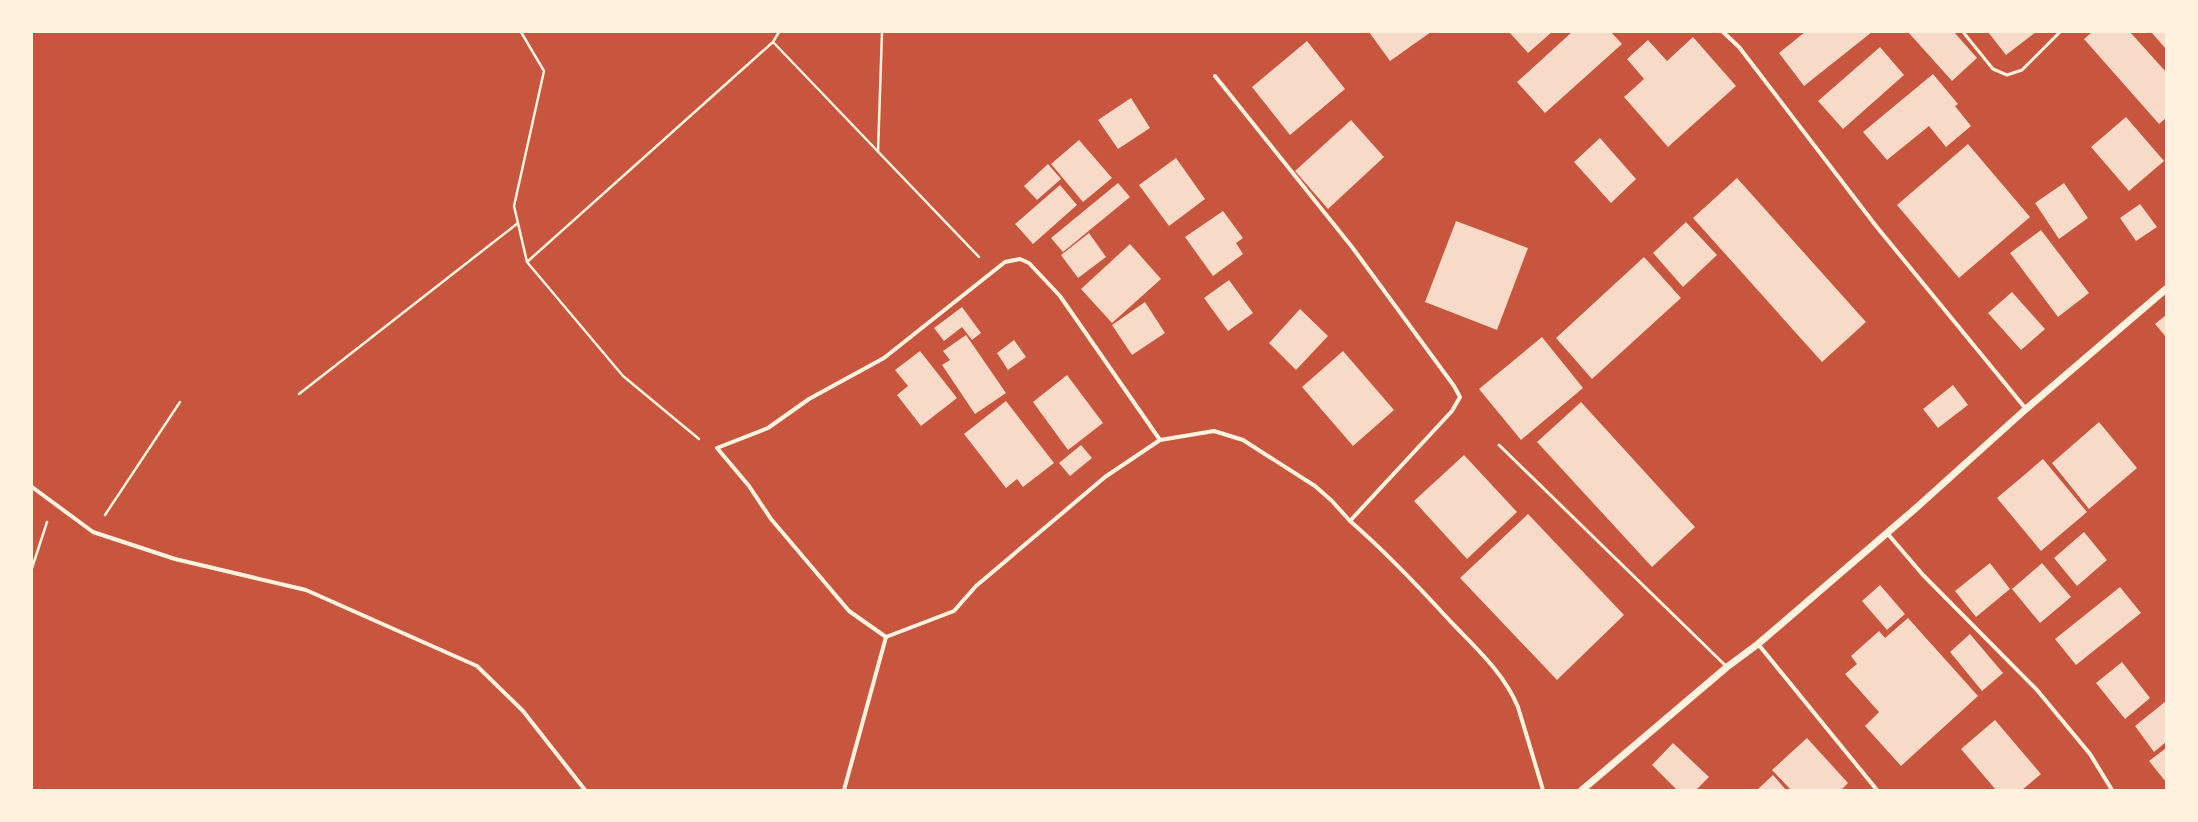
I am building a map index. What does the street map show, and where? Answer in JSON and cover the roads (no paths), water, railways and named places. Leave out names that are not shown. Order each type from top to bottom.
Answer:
[{"type":"street","points":[[1723,32],[1739,47],[1876,226],[2026,409]]},
{"type":"street","points":[[1215,76],[1352,247],[1460,397],[1452,411],[1350,521]]},
{"type":"street","points":[[886,637],[849,611],[771,519],[749,486],[717,448],[768,428],[808,400],[884,358],[994,273],[1005,262],[1020,259],[1029,263],[1060,296],[1160,440]]},
{"type":"street","points":[[1582,790],[1727,667],[1758,644],[1887,533],[2026,409],[2166,289]]},
{"type":"street","points":[[886,637],[954,611],[976,586],[1105,477],[1160,440],[1214,431],[1243,440],[1315,486],[1332,500],[1350,521],[1375,542],[1496,670],[1513,694],[1543,790]]},
{"type":"street","points":[[32,487],[93,532],[175,560],[306,590],[477,666],[523,711],[585,790]]},
{"type":"street","points":[[1887,533],[1923,575],[2048,702],[2090,754],[2112,790]]},
{"type":"street","points":[[844,790],[886,637]]},
{"type":"street","points":[[1758,644],[1877,790]]},
{"type":"lane","points":[[1963,32],[1993,69],[2007,75],[2022,70],[2060,32]]},
{"type":"lane","points":[[1499,445],[1727,667]]}]
